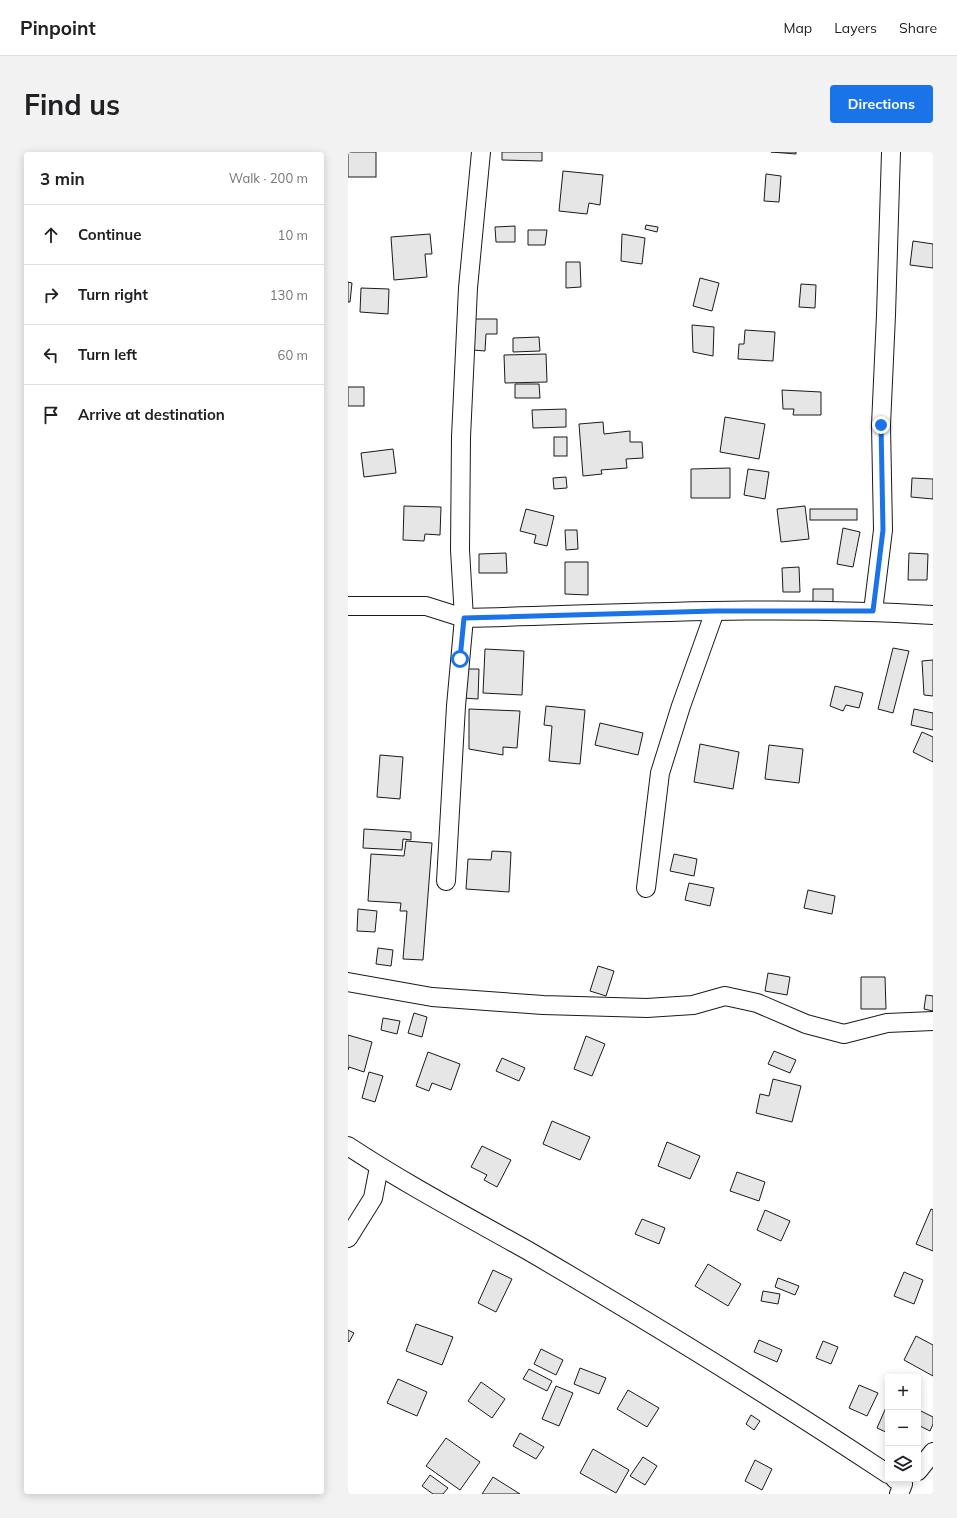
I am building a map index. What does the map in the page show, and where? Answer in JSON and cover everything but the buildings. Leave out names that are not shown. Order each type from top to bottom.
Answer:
[{"type":"street","points":[[446,881],[456,706],[464,618],[460,550],[461,437],[468,288],[478,164],[481,152]]},
{"type":"street","points":[[873,611],[883,530],[881,425],[891,152]]},
{"type":"street","points":[[348,606],[426,606],[464,618],[715,611],[873,611],[933,615]]},
{"type":"street","points":[[646,888],[660,773],[681,706],[715,611]]},
{"type":"street","points":[[348,982],[432,996],[551,1005],[647,1008],[693,1005],[725,996],[757,1003],[806,1024],[844,1034],[887,1023],[933,1021]]},
{"type":"street","points":[[348,1146],[380,1167],[654,1326],[754,1387],[885,1472]]},
{"type":"street","points":[[348,1238],[373,1198],[380,1167]]},
{"type":"street","points":[[921,1467],[933,1452]]},
{"type":"route","points":[[460,659],[464,618],[715,611],[873,611],[883,530],[881,425]]}]
